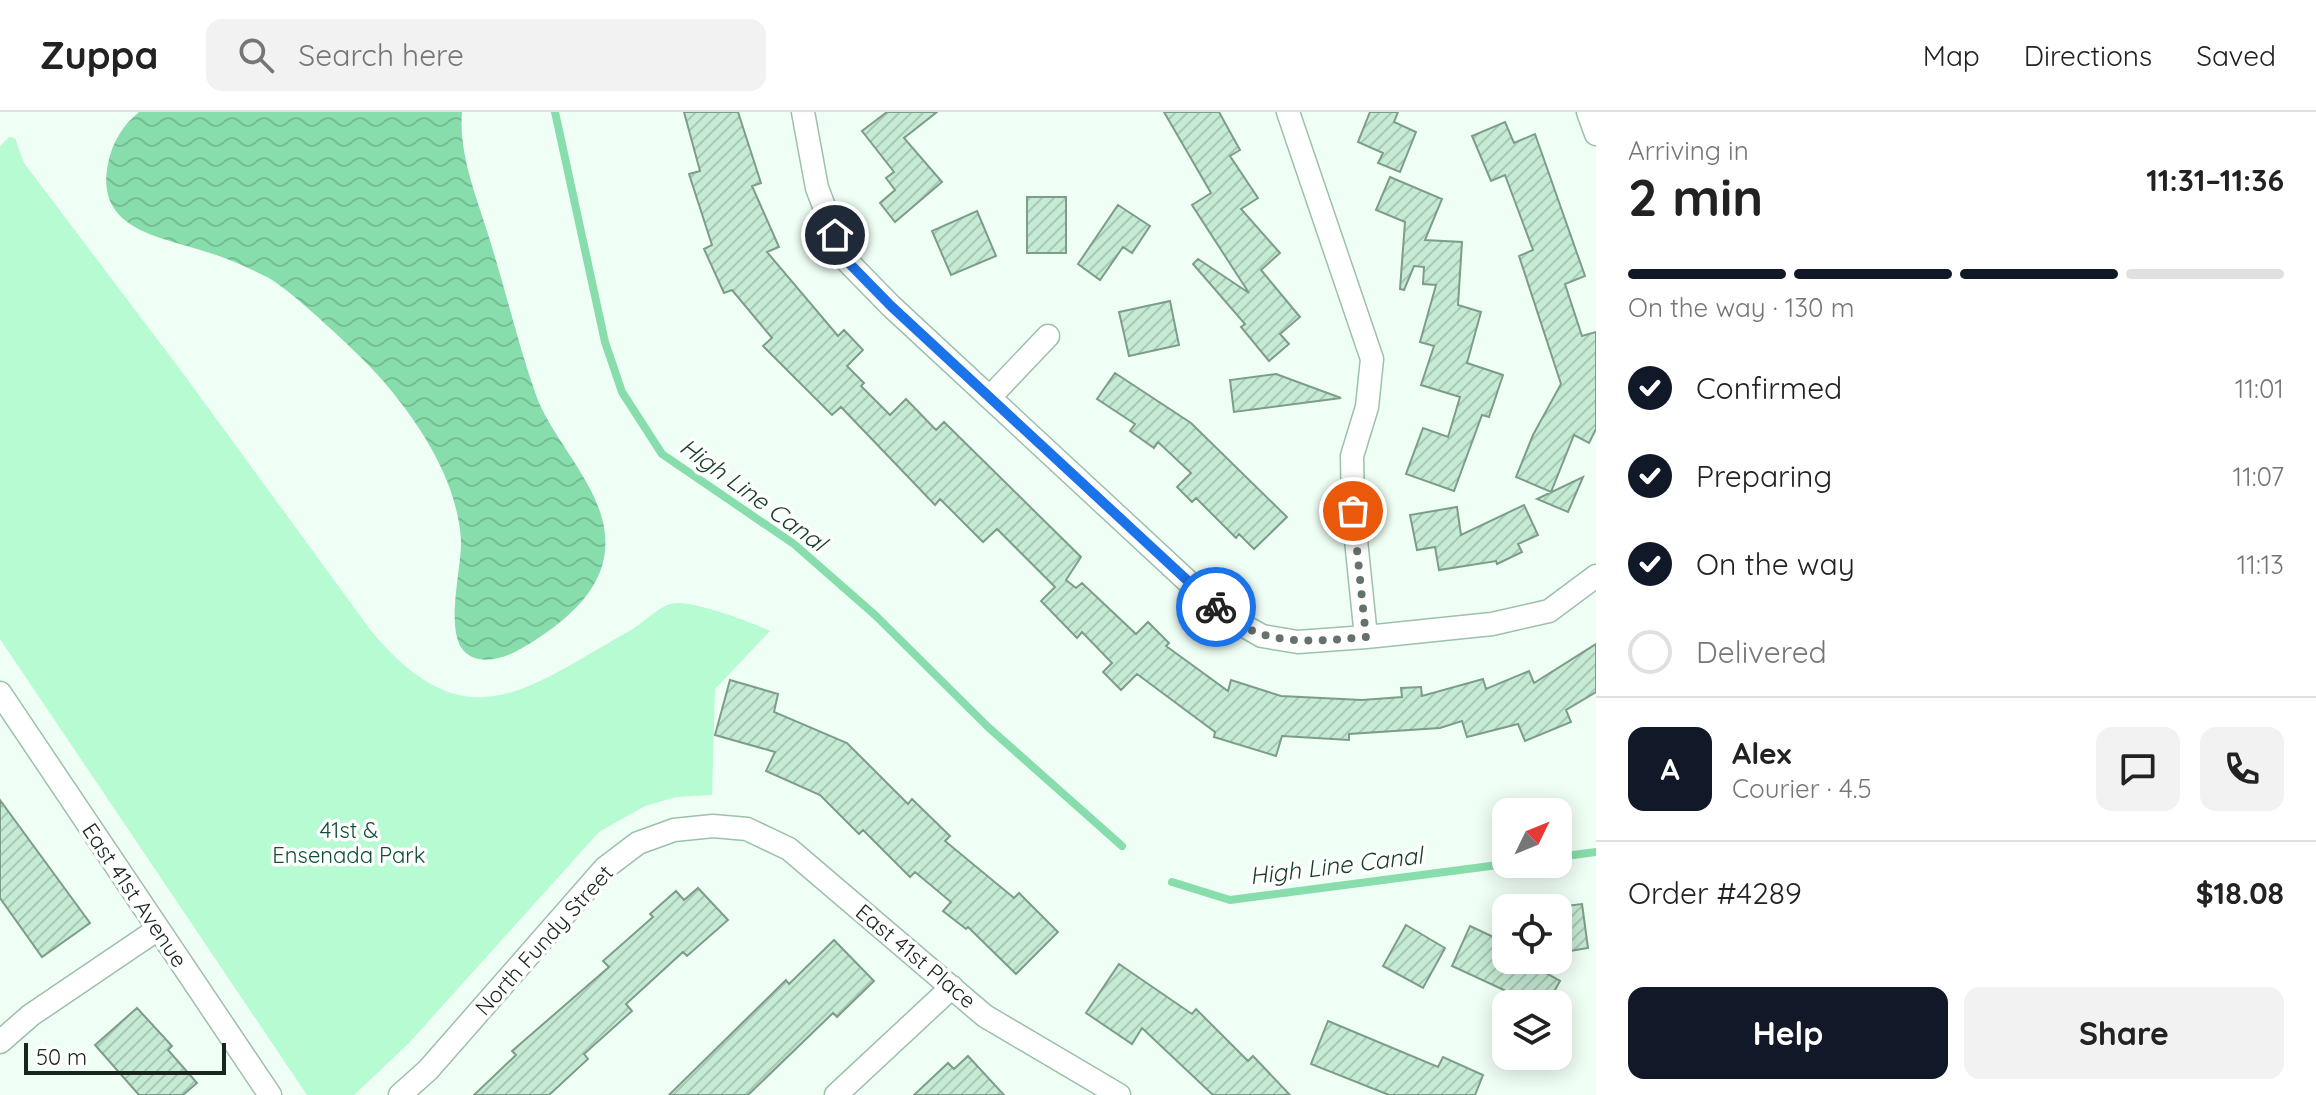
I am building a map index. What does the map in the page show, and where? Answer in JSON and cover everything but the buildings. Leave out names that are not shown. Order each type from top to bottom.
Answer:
[{"type":"street","points":[[803,112],[817,188],[844,258],[1223,614],[1262,636],[1298,642],[1366,637],[1492,624],[1549,611],[1596,576]]},
{"type":"street","points":[[1288,112],[1356,304],[1372,359],[1367,407],[1352,456],[1353,511],[1366,637]]},
{"type":"street","points":[[1588,112],[1596,134]]},
{"type":"street","points":[[990,397],[1048,336]]},
{"type":"street","name":"East 41st Avenue","points":[[0,693],[270,1095]]},
{"type":"street","name":"East 41st Place","points":[[713,826],[747,829],[789,849],[985,1016],[1119,1095]]},
{"type":"street","name":"North Fundy Street","points":[[400,1095],[428,1070],[605,868],[638,843],[674,830],[713,826]]},
{"type":"street","points":[[0,1042],[31,1015],[158,929]]},
{"type":"street","points":[[836,1095],[952,987]]},
{"type":"green space","name":"41st & Ensenada Park","points":[[9,137],[15,138],[24,163],[372,632],[406,667],[438,688],[468,697],[498,696],[528,686],[594,652],[671,604],[710,609],[770,631],[715,689],[712,795],[676,797],[645,806],[599,832],[409,1043],[354,1095],[307,1095],[0,639],[0,146]]},
{"type":"water","points":[[139,112],[462,112],[463,146],[471,181],[536,395],[545,416],[584,477],[603,520],[605,543],[602,566],[596,580],[578,605],[554,627],[528,645],[502,657],[488,660],[474,658],[463,650],[455,627],[461,552],[458,517],[443,472],[420,430],[368,364],[278,284],[224,258],[154,236],[122,218],[112,204],[107,187],[108,164],[119,135]]},
{"type":"waterway","name":"High Line Canal","points":[[555,112],[605,342],[622,392],[662,454],[794,544],[875,615],[988,727],[1122,846]]},
{"type":"waterway","name":"High Line Canal","points":[[1572,855],[1596,852]]},
{"type":"waterway","name":"High Line Canal","points":[[1172,882],[1230,900],[1492,866]]},
{"type":"way so far","points":[[1216,607],[1262,636],[1298,642],[1366,637],[1353,511]]},
{"type":"route","points":[[835,235],[844,258],[891,306],[1216,607]]}]
